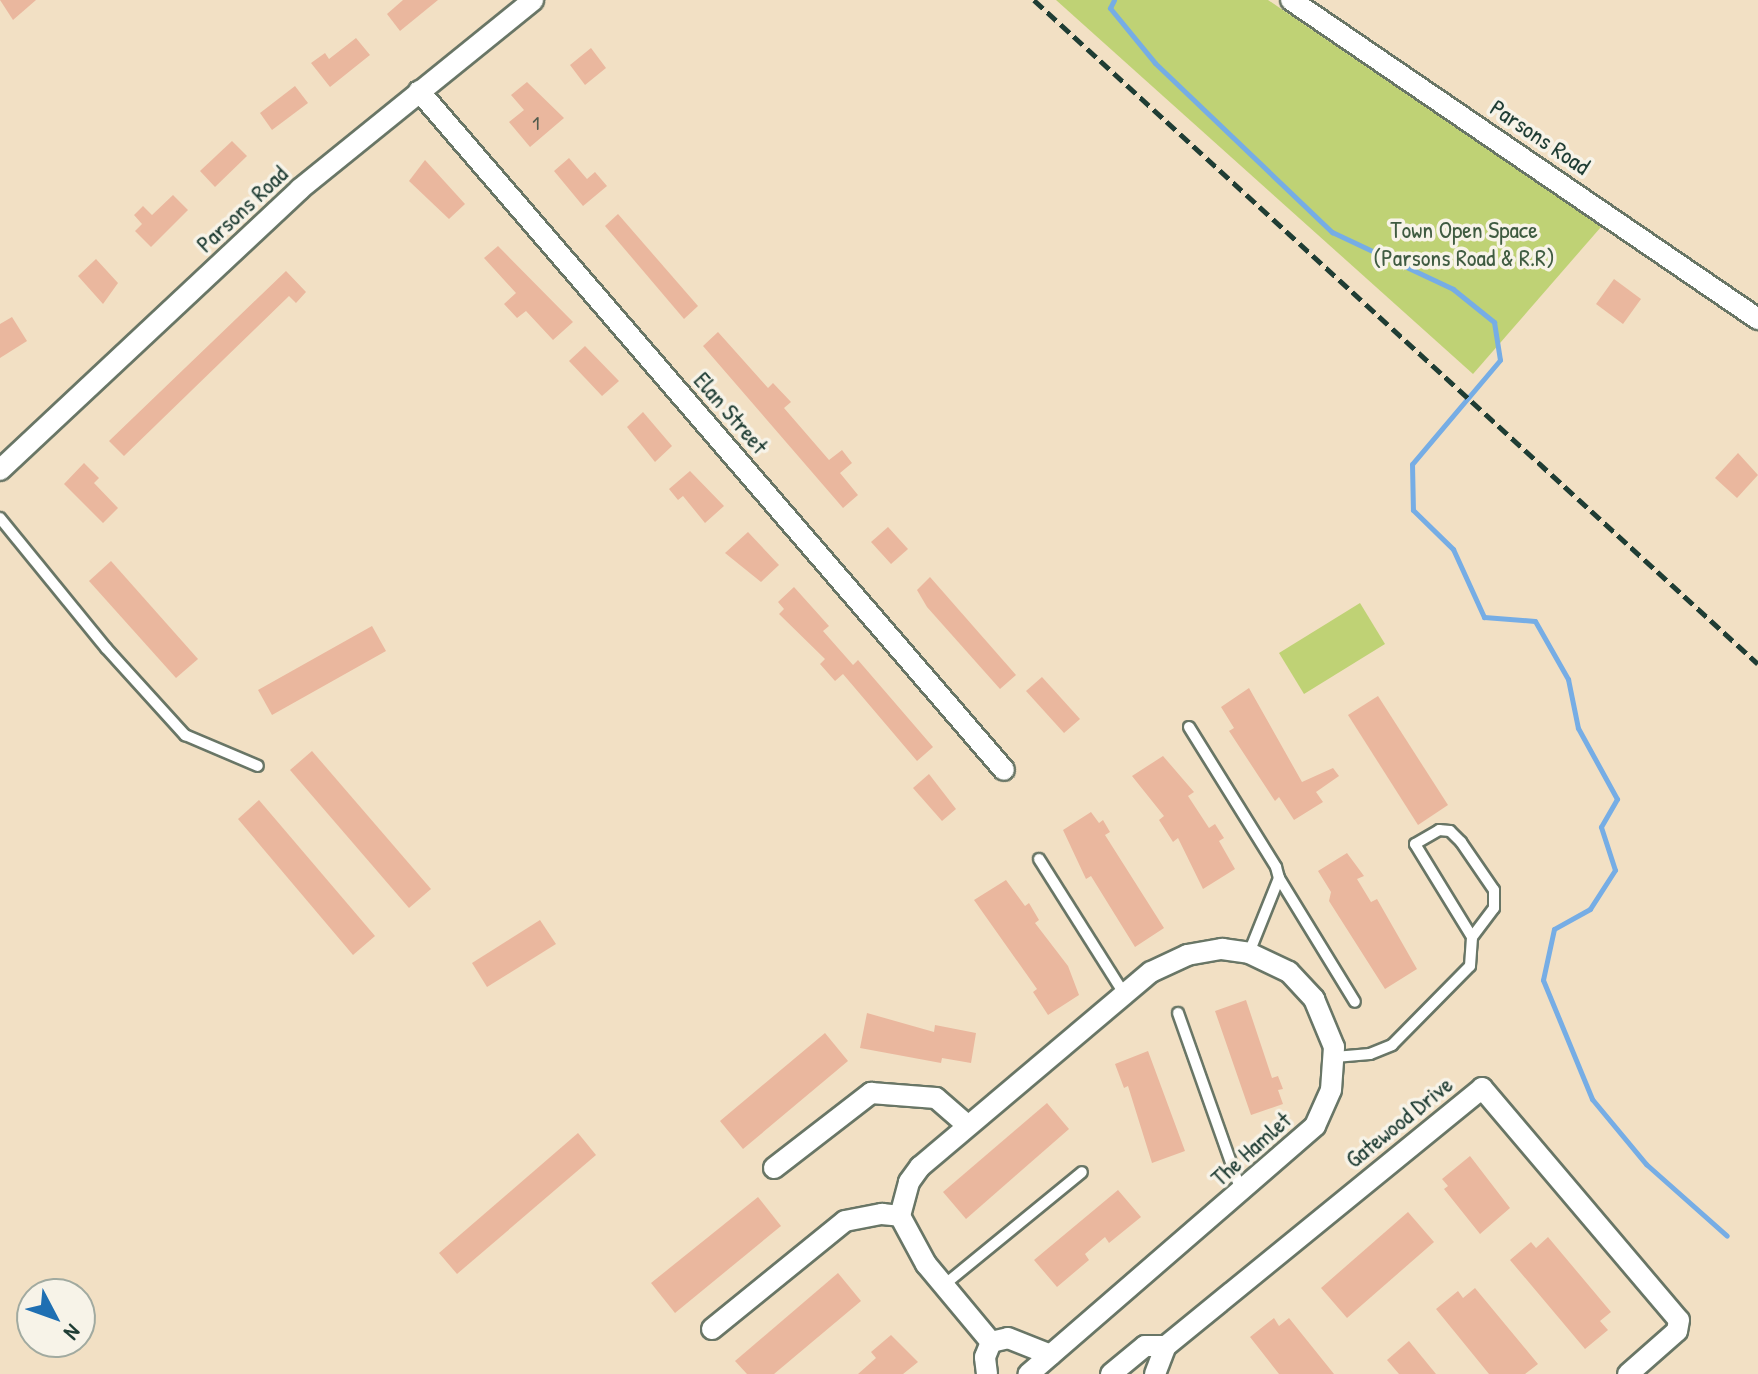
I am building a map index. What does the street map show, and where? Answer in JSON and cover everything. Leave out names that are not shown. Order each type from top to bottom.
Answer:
[{"type":"street","name":"Parsons Road","points":[[0,470],[300,189],[533,0]]},
{"type":"street","name":"Parsons Road","points":[[1291,0],[1758,319]]},
{"type":"street","name":"Elan Street","points":[[419,91],[1004,770]]},
{"type":"street","name":"The Hamlet","points":[[900,1216],[909,1182],[920,1167],[966,1124],[1151,972],[1187,955],[1222,949],[1249,953],[1300,982],[1327,1024],[1335,1057],[1331,1090],[1315,1126],[1029,1374]]},
{"type":"street","name":"Gatewood Drive","points":[[1155,1374],[1166,1346],[1482,1088],[1679,1320],[1677,1331],[1628,1374]]},
{"type":"street","points":[[774,1168],[871,1093],[936,1098],[966,1124]]},
{"type":"street","points":[[712,1329],[845,1221],[882,1214],[900,1216],[944,1285],[991,1342]]},
{"type":"street","points":[[991,1342],[1008,1338],[1051,1355]]},
{"type":"street","points":[[987,1374],[985,1357],[991,1342]]},
{"type":"street","name":"Gatewood Drive","points":[[1111,1374],[1145,1346],[1166,1346]]},
{"type":"lane","points":[[0,518],[106,648],[185,735],[258,766]]},
{"type":"lane","points":[[1189,727],[1355,1002]]},
{"type":"lane","points":[[1335,1057],[1370,1054],[1392,1045],[1429,1013],[1470,966],[1472,937],[1494,908],[1494,890],[1461,842],[1450,831],[1439,830],[1415,844],[1472,937]]},
{"type":"lane","points":[[1039,859],[1125,995]]},
{"type":"lane","points":[[1249,953],[1279,878]]},
{"type":"lane","points":[[1178,1013],[1242,1192]]},
{"type":"lane","points":[[944,1285],[1082,1172]]},
{"type":"green space","name":"Town Open Space (Parsons Road & R.R)","points":[[1056,0],[1268,0],[1601,227],[1473,374]]},
{"type":"green space","points":[[1360,603],[1385,644],[1304,694],[1279,653]]},
{"type":"building","points":[[0,0],[36,0],[13,20]]},
{"type":"building","points":[[403,0],[438,0],[400,31],[387,14]]},
{"type":"building","points":[[356,38],[370,55],[330,87],[311,63],[325,53],[329,59]]},
{"type":"building","points":[[591,48],[606,68],[585,85],[570,65]]},
{"type":"building","points":[[527,82],[564,118],[530,147],[509,122],[524,110],[511,95]]},
{"type":"building","points":[[295,86],[308,103],[272,130],[260,113]]},
{"type":"building","points":[[232,141],[247,156],[215,187],[200,171]]},
{"type":"building","points":[[569,158],[587,179],[595,172],[607,186],[583,206],[554,171]]},
{"type":"building","points":[[425,160],[465,204],[449,219],[409,181]]},
{"type":"building","points":[[173,195],[188,210],[151,247],[135,231],[142,224],[134,215],[143,206],[152,215]]},
{"type":"building","points":[[618,214],[698,306],[684,319],[605,226]]},
{"type":"building","points":[[498,246],[573,322],[553,340],[526,311],[517,318],[504,304],[516,293],[484,258]]},
{"type":"building","points":[[96,259],[118,283],[103,304],[78,276]]},
{"type":"building","points":[[286,271],[306,292],[296,303],[289,296],[124,456],[109,441]]},
{"type":"building","points":[[1614,279],[1641,299],[1623,324],[1596,304]]},
{"type":"building","points":[[12,317],[27,341],[0,358],[0,324]]},
{"type":"building","points":[[718,332],[768,388],[773,383],[791,402],[784,408],[829,460],[842,450],[852,463],[840,473],[858,495],[843,508],[703,346]]},
{"type":"building","points":[[585,346],[619,381],[602,396],[569,361]]},
{"type":"building","points":[[643,412],[672,446],[655,462],[627,427]]},
{"type":"building","points":[[1738,453],[1758,475],[1737,498],[1715,478]]},
{"type":"building","points":[[84,463],[99,478],[94,483],[118,508],[103,523],[64,484]]},
{"type":"building","points":[[690,471],[724,506],[705,523],[683,496],[678,500],[669,489]]},
{"type":"building","points":[[888,527],[908,549],[891,564],[871,542]]},
{"type":"building","points":[[748,532],[779,565],[761,582],[725,553]]},
{"type":"building","points":[[111,561],[198,659],[176,678],[89,581]]},
{"type":"building","points":[[930,577],[1016,675],[1000,689],[927,607],[917,590]]},
{"type":"building","points":[[794,587],[829,626],[823,631],[853,665],[858,660],[933,747],[917,761],[843,674],[835,681],[820,664],[825,659],[779,614],[784,609],[778,602]]},
{"type":"building","points":[[372,626],[386,651],[272,715],[258,690]]},
{"type":"building","points":[[1042,677],[1080,719],[1064,733],[1026,691]]},
{"type":"building","points":[[1249,688],[1302,782],[1333,768],[1339,776],[1316,792],[1323,802],[1294,820],[1279,797],[1275,801],[1229,731],[1234,728],[1221,707]]},
{"type":"building","points":[[1378,696],[1448,805],[1418,825],[1348,715]]},
{"type":"building","points":[[312,751],[431,889],[409,908],[290,770]]},
{"type":"building","points":[[1163,756],[1194,792],[1188,796],[1209,828],[1215,824],[1224,838],[1219,841],[1235,869],[1203,889],[1178,838],[1173,842],[1159,820],[1164,816],[1132,776]]},
{"type":"building","points":[[929,774],[956,809],[942,821],[913,788]]},
{"type":"building","points":[[259,800],[375,936],[353,955],[238,819]]},
{"type":"building","points":[[1091,812],[1099,823],[1103,820],[1110,832],[1105,835],[1164,928],[1135,947],[1091,876],[1086,879],[1063,830]]},
{"type":"building","points":[[1347,853],[1364,876],[1357,879],[1371,902],[1377,899],[1417,969],[1385,989],[1329,901],[1331,892],[1318,871]]},
{"type":"building","points":[[1006,880],[1025,906],[1029,903],[1039,920],[1035,923],[1068,966],[1079,995],[1048,1015],[1033,992],[1037,989],[974,900]]},
{"type":"building","points":[[540,920],[556,944],[487,987],[472,963]]},
{"type":"building","points":[[1246,1000],[1272,1078],[1278,1076],[1283,1089],[1278,1090],[1283,1104],[1251,1115],[1215,1011]]},
{"type":"building","points":[[867,1013],[934,1032],[935,1025],[976,1033],[971,1063],[942,1058],[941,1063],[860,1048]]},
{"type":"building","points":[[825,1033],[848,1061],[743,1149],[720,1121]]},
{"type":"building","points":[[1148,1051],[1185,1151],[1152,1163],[1128,1086],[1124,1088],[1115,1064]]},
{"type":"building","points":[[1047,1103],[1069,1129],[966,1219],[943,1192]]},
{"type":"building","points":[[578,1133],[596,1155],[457,1274],[439,1253]]},
{"type":"building","points":[[1470,1156],[1510,1208],[1480,1234],[1444,1189],[1448,1186],[1442,1179]]},
{"type":"building","points":[[1118,1190],[1141,1217],[1109,1243],[1105,1237],[1085,1254],[1089,1260],[1057,1287],[1034,1260]]},
{"type":"building","points":[[758,1197],[781,1226],[675,1313],[651,1283]]},
{"type":"building","points":[[1408,1212],[1434,1242],[1347,1318],[1321,1288]]},
{"type":"building","points":[[1548,1237],[1611,1312],[1600,1321],[1608,1330],[1585,1349],[1510,1260],[1531,1242],[1536,1248]]},
{"type":"building","points":[[838,1273],[861,1301],[774,1374],[747,1374],[735,1361]]},
{"type":"building","points":[[1475,1288],[1538,1364],[1525,1374],[1489,1374],[1436,1309],[1458,1291],[1463,1298]]},
{"type":"building","points":[[1274,1318],[1279,1326],[1289,1318],[1334,1374],[1279,1374],[1250,1337]]},
{"type":"building","points":[[891,1335],[918,1362],[903,1374],[858,1374],[876,1358],[871,1352]]},
{"type":"building","points":[[1409,1341],[1436,1374],[1399,1374],[1387,1360]]},
{"type":"waterway","points":[[1114,0],[1110,8],[1155,63],[1332,232],[1453,289],[1494,322],[1500,360],[1412,464],[1413,510],[1453,549],[1484,617],[1535,621],[1568,679],[1578,728],[1617,799],[1601,827],[1615,870],[1590,909],[1554,929],[1543,980],[1592,1099],[1646,1164],[1727,1236]]},
{"type":"railway","points":[[1034,0],[1758,664]]}]
